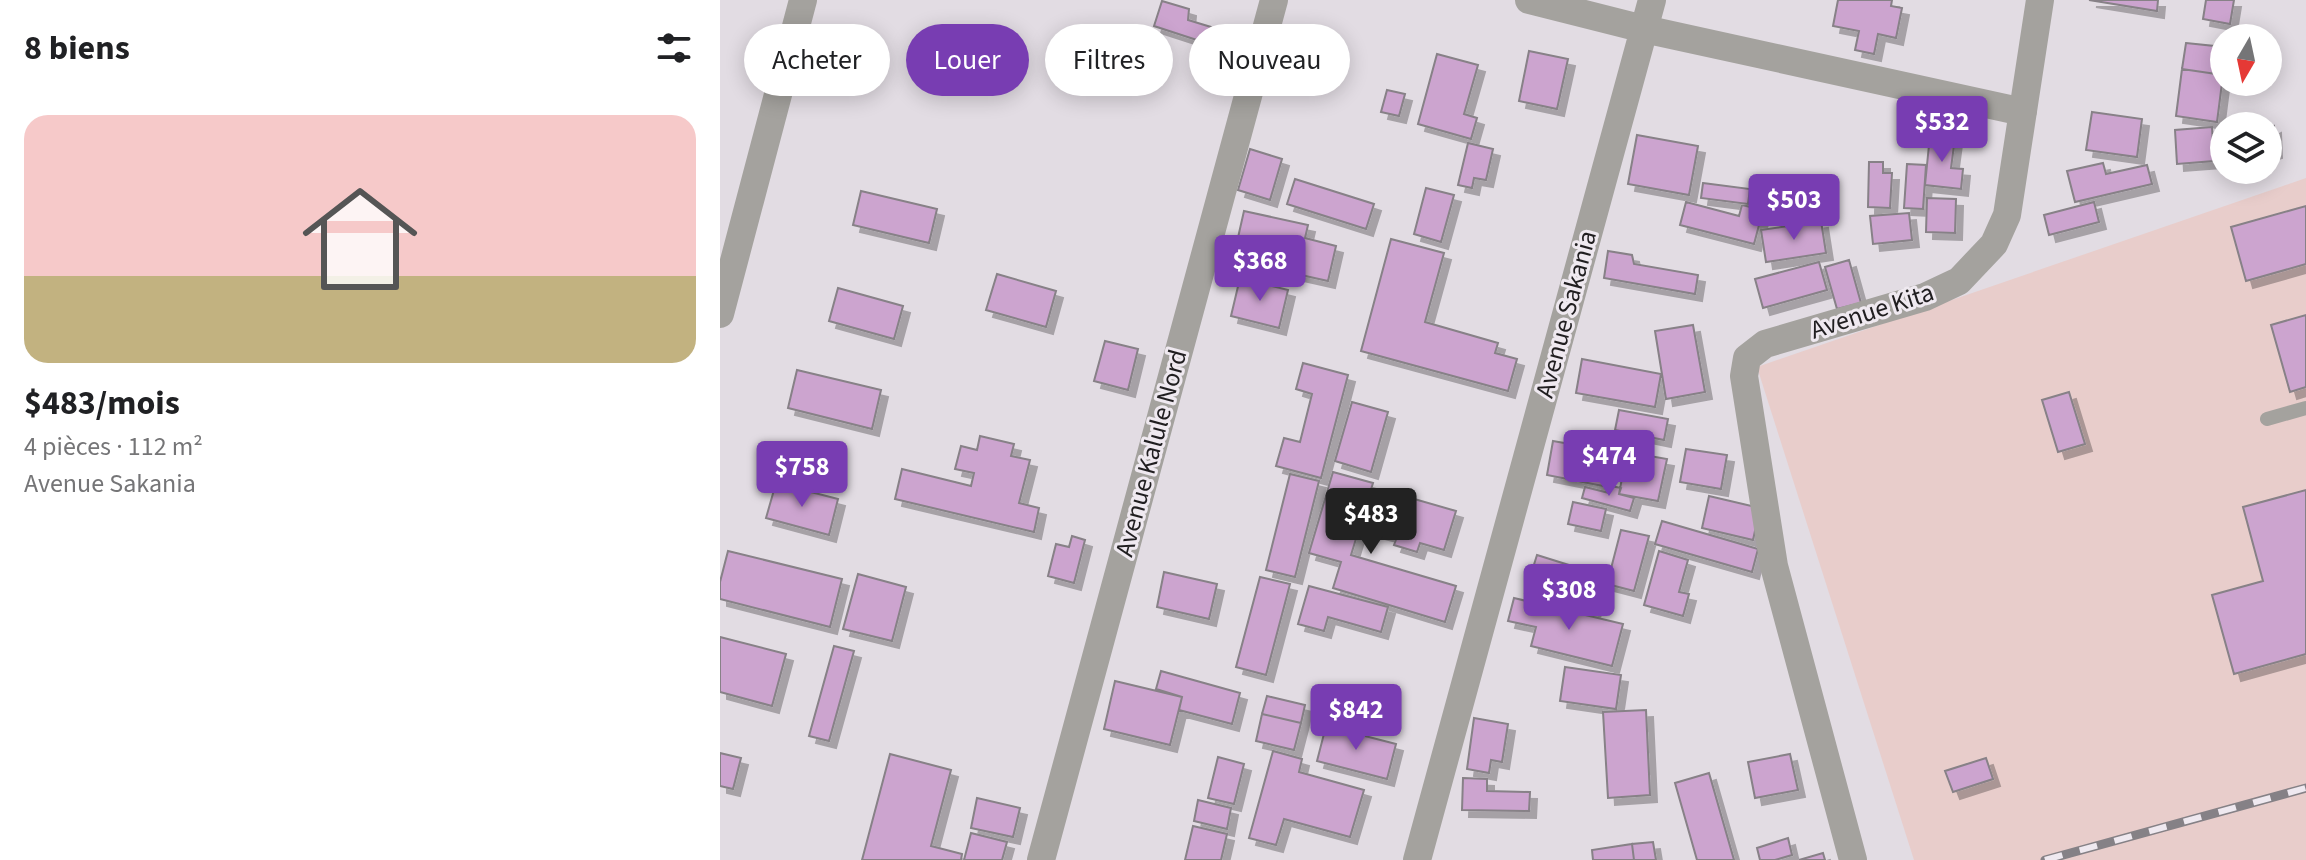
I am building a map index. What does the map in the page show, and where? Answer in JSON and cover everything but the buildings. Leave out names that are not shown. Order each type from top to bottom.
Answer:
[{"type":"street","points":[[720,314],[803,0]]},
{"type":"street","name":"Avenue Kalule Nord","points":[[1041,860],[1274,0]]},
{"type":"street","points":[[1529,0],[1644,29],[2023,112]]},
{"type":"street","name":"Avenue Sakania","points":[[1417,860],[1652,0]]},
{"type":"street","name":"Avenue Kita","points":[[1853,860],[1774,566],[1744,376],[1747,358],[1765,344],[1925,297],[1959,281],[1994,244],[2007,215],[2040,0]]},
{"type":"lane","points":[[2267,419],[2306,408]]},
{"type":"shaded area","points":[[2306,178],[2306,860],[1914,860],[1757,367]]},
{"type":"railway","points":[[2045,860],[2306,788]]}]
